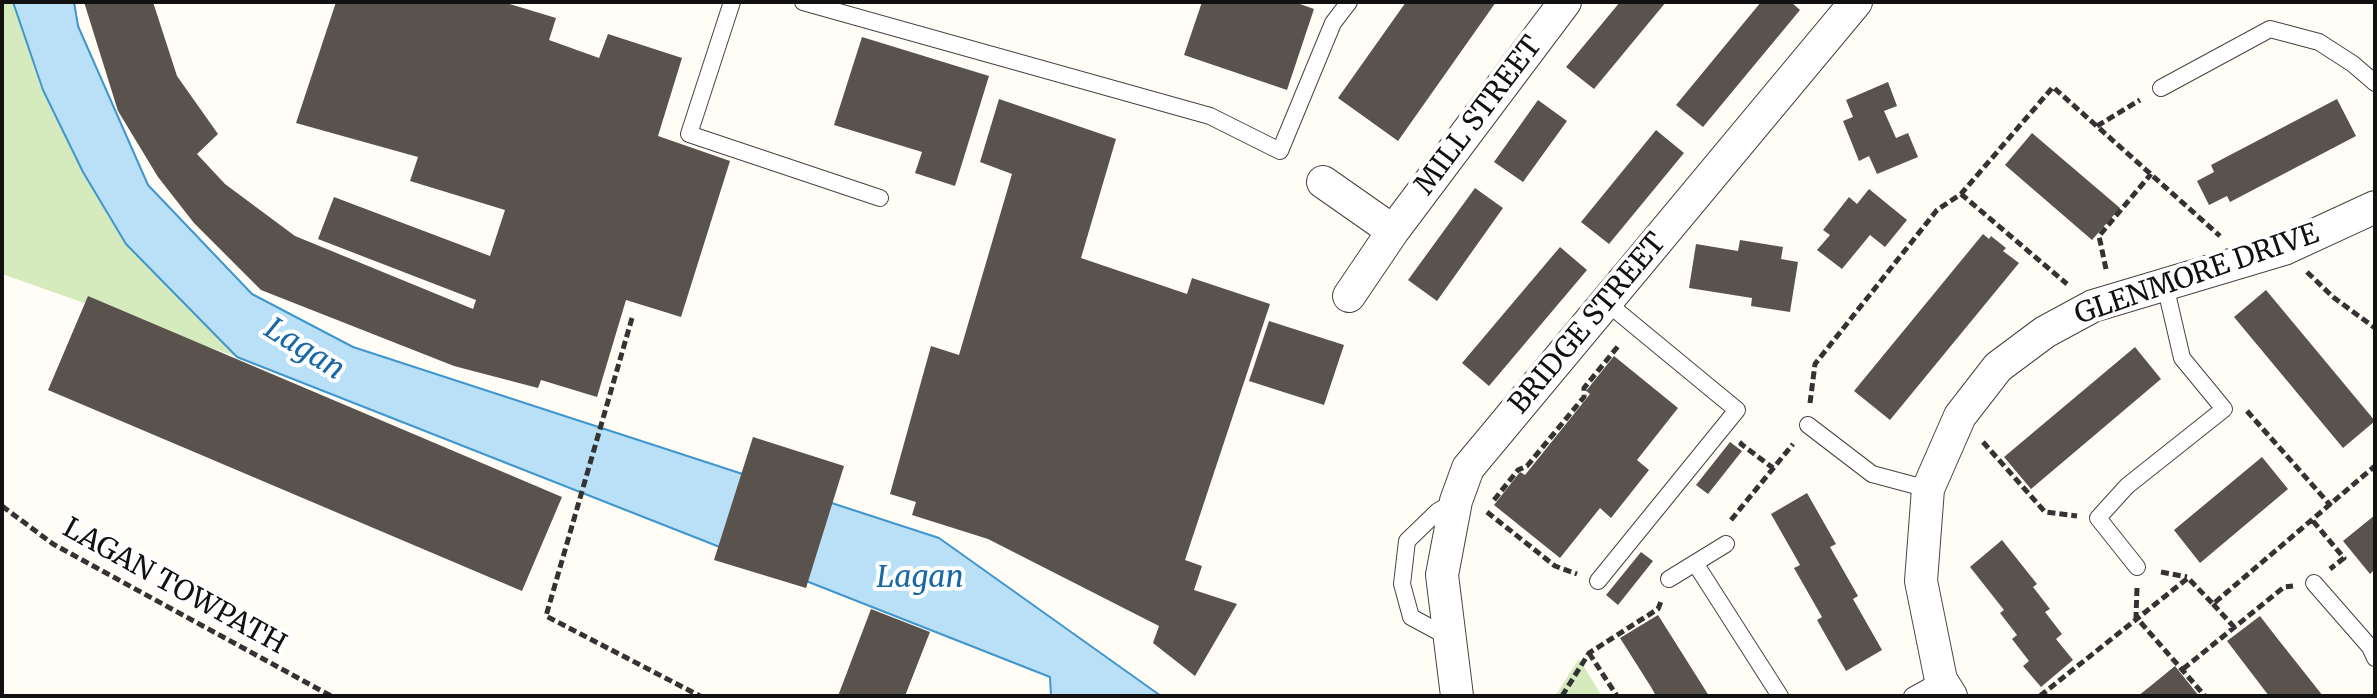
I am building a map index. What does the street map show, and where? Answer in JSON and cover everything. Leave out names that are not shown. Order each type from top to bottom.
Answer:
[{"type":"street","name":"MILL STREET","points":[[1349,296],[1393,231],[1565,2]]},
{"type":"street","name":"BRIDGE STREET","points":[[1457,696],[1442,575],[1474,506],[1468,468],[1856,2]]},
{"type":"street","points":[[1323,182],[1393,231]]},
{"type":"street","name":"GLENMORE DRIVE","points":[[1946,688],[1921,581],[1928,489],[1960,416],[1998,367],[2045,332],[2102,303],[2284,249],[2375,207]]},
{"type":"lane","points":[[732,2],[689,134],[880,198]]},
{"type":"lane","points":[[803,2],[1210,116],[1280,151],[1333,23],[1349,2]]},
{"type":"lane","points":[[2161,88],[2270,29],[2319,42],[2375,83]]},
{"type":"lane","points":[[2137,567],[2098,518],[2127,486],[2224,409],[2182,358],[2165,285]]},
{"type":"lane","points":[[1598,581],[1737,410],[1606,302]]},
{"type":"lane","points":[[1808,425],[1872,474],[1928,489]]},
{"type":"lane","points":[[1669,579],[1726,544]]},
{"type":"lane","points":[[1695,563],[1780,696]]},
{"type":"lane","points":[[2314,583],[2373,649]]},
{"type":"lane","points":[[1912,696],[1946,688]]},
{"type":"path","points":[[1726,544],[1727,526],[1808,425],[1815,364],[1937,210],[1961,194],[2053,87],[2247,260]]},
{"type":"path","points":[[2097,126],[2161,88]]},
{"type":"path","points":[[2102,303],[2099,236],[2151,174]]},
{"type":"path","points":[[1961,194],[2102,303]]},
{"type":"path","points":[[2284,249],[2333,297],[2375,328]]},
{"type":"path","points":[[632,318],[546,616],[700,696]]},
{"type":"path","points":[[1598,581],[1555,566],[1474,506],[1527,466],[1584,397],[1584,388],[1634,325]]},
{"type":"path","points":[[2224,409],[2250,411],[2331,506]]},
{"type":"path","points":[[1960,416],[2045,512],[2098,518]]},
{"type":"path","points":[[1741,444],[1773,468]]},
{"type":"path","points":[[2213,604],[2375,466]]},
{"type":"path","name":"LAGAN TOWPATH","points":[[2,506],[53,544],[331,696]]},
{"type":"path","points":[[2313,521],[2328,539]]},
{"type":"path","points":[[2040,696],[2188,578],[2235,628]]},
{"type":"path","points":[[1562,696],[1589,653],[1658,609],[1669,579]]},
{"type":"path","points":[[2183,669],[2284,587],[2314,583]]},
{"type":"path","points":[[2136,617],[2205,696]]},
{"type":"path","points":[[1589,653],[1617,696]]},
{"type":"green space","points":[[2,2],[13,2],[43,90],[83,172],[126,244],[237,357],[2,274]]},
{"type":"green space","points":[[1579,659],[1602,696],[1555,696]]},
{"type":"water","name":"Lagan","points":[[13,2],[74,2],[78,26],[148,185],[252,294],[353,347],[939,538],[1161,696],[1051,696],[1050,677],[237,357],[126,244],[83,172],[43,90]]},
{"type":"building","points":[[84,2],[153,2],[177,76],[218,134],[197,154],[225,184],[295,236],[473,309],[476,300],[318,239],[334,197],[490,256],[505,210],[410,181],[418,157],[296,123],[336,2],[503,2],[556,18],[549,40],[599,58],[608,34],[682,58],[658,136],[730,161],[681,317],[626,300],[597,397],[541,380],[538,388],[454,366],[261,290],[194,223],[158,177],[118,111]]},
{"type":"building","points":[[1202,2],[1300,2],[1314,9],[1287,90],[1184,55]]},
{"type":"building","points":[[1406,2],[1496,2],[1398,141],[1338,98]]},
{"type":"building","points":[[1620,2],[1666,2],[1594,89],[1566,67]]},
{"type":"building","points":[[1761,2],[1791,2],[1800,10],[1703,127],[1676,105]]},
{"type":"building","points":[[862,37],[989,76],[955,186],[915,173],[922,152],[834,125]]},
{"type":"building","points":[[1888,82],[1897,106],[1884,111],[1896,138],[1908,133],[1918,157],[1877,174],[1869,156],[1859,161],[1843,121],[1853,117],[1846,100]]},
{"type":"building","points":[[999,99],[1116,139],[1081,258],[1187,294],[1192,278],[1270,304],[1185,560],[1202,566],[1194,590],[1237,604],[1195,676],[1153,643],[1159,626],[988,539],[912,515],[916,502],[890,494],[931,346],[959,355],[1012,174],[980,162]]},
{"type":"building","points":[[2337,99],[2356,136],[2230,202],[2227,196],[2209,205],[2197,181],[2214,172],[2211,165]]},
{"type":"building","points":[[1538,100],[1567,121],[1523,182],[1494,162]]},
{"type":"building","points":[[1656,130],[1684,153],[1609,244],[1581,222]]},
{"type":"building","points":[[2032,133],[2120,208],[2092,240],[2005,165]]},
{"type":"building","points":[[1475,188],[1503,208],[1437,301],[1408,280]]},
{"type":"building","points":[[1869,189],[1907,220],[1885,247],[1870,235],[1842,269],[1817,250],[1830,235],[1823,230],[1849,197],[1857,204]]},
{"type":"building","points":[[1983,234],[1989,239],[1991,236],[2006,248],[2003,251],[2019,263],[1890,420],[1854,391]]},
{"type":"building","points":[[1740,240],[1783,247],[1781,259],[1798,262],[1790,312],[1751,306],[1752,298],[1689,288],[1696,244],[1738,251]]},
{"type":"building","points":[[1560,247],[1587,270],[1489,386],[1462,363]]},
{"type":"building","points":[[2266,290],[2375,421],[2343,448],[2234,317]]},
{"type":"building","points":[[88,296],[562,497],[522,591],[48,390]]},
{"type":"building","points":[[1269,321],[1344,345],[1324,405],[1249,381]]},
{"type":"building","points":[[2135,347],[2161,379],[2031,489],[2004,457]]},
{"type":"building","points":[[1614,356],[1678,408],[1637,460],[1649,470],[1611,518],[1600,508],[1560,558],[1494,505],[1520,472],[1525,475],[1590,394],[1586,391]]},
{"type":"building","points":[[753,437],[844,466],[806,588],[714,560]]},
{"type":"building","points":[[1730,442],[1742,451],[1708,494],[1696,485]]},
{"type":"building","points":[[2262,457],[2288,489],[2200,563],[2174,530]]},
{"type":"building","points":[[1807,493],[1836,544],[1830,547],[1858,596],[1853,599],[1882,650],[1846,671],[1817,620],[1822,617],[1794,568],[1800,565],[1771,514]]},
{"type":"building","points":[[2375,515],[2375,569],[2370,574],[2343,541]]},
{"type":"building","points":[[2002,540],[2037,584],[2033,587],[2050,609],[2045,612],[2062,634],[2056,639],[2073,660],[2041,687],[2023,666],[2029,661],[2012,639],[2017,635],[2000,613],[2004,610],[1970,567]]},
{"type":"building","points":[[1641,552],[1653,561],[1618,605],[1606,595]]},
{"type":"building","points":[[871,609],[930,632],[905,696],[838,696]]},
{"type":"building","points":[[1658,615],[1709,696],[1656,696],[1620,638]]},
{"type":"building","points":[[2260,616],[2323,696],[2269,696],[2227,641]]},
{"type":"building","points":[[2175,666],[2199,696],[2138,696],[2153,684]]}]
